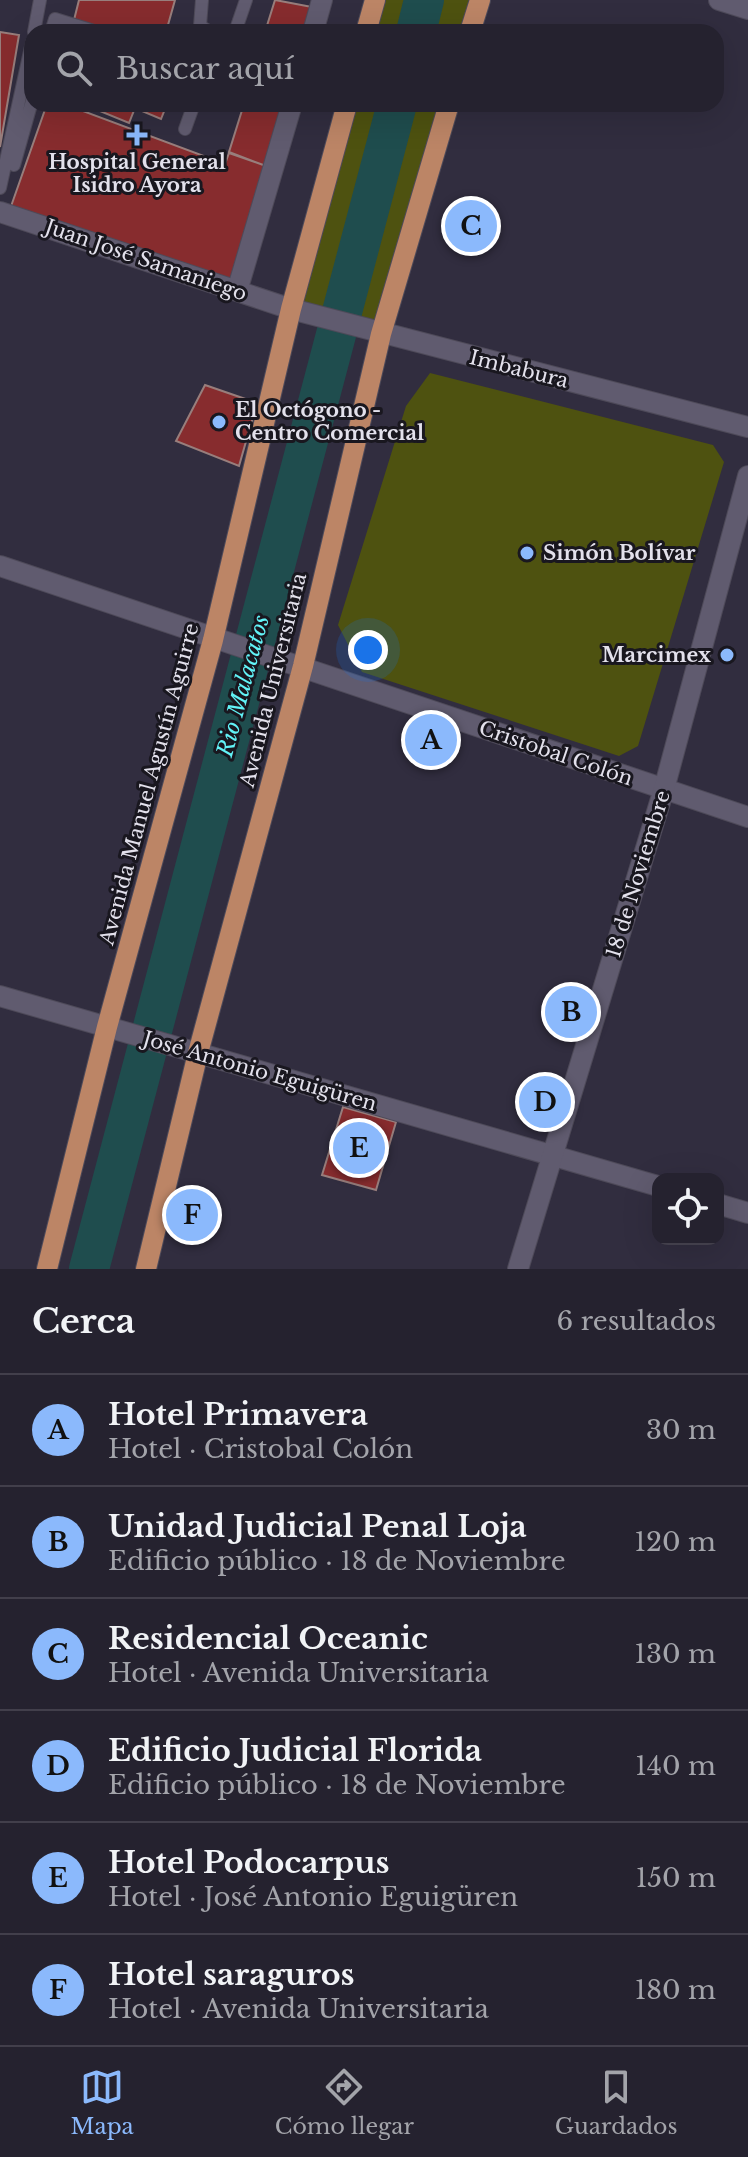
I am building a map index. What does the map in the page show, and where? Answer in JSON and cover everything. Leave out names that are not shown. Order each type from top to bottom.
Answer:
[{"type":"main road","points":[[368,24],[375,0]]},
{"type":"main road","points":[[472,24],[480,0]]},
{"type":"main road","name":"Avenida Manuel Agustín Aguirre","points":[[47,1269],[217,641],[345,112]]},
{"type":"main road","name":"Avenida Universitaria","points":[[146,1269],[191,1051],[296,664],[378,333],[447,112]]},
{"type":"street","points":[[315,24],[322,0]]},
{"type":"street","points":[[719,0],[748,9]]},
{"type":"street","points":[[237,291],[290,112]]},
{"type":"street","name":"Juan José Samaniego","points":[[0,212],[295,310]]},
{"type":"street","name":"Imbabura","points":[[295,310],[748,427]]},
{"type":"street","name":"18 de Noviembre","points":[[518,1269],[664,789],[748,476]]},
{"type":"street","name":"Cristobal Colón","points":[[0,566],[748,817]]},
{"type":"street","name":"José Antonio Eguigüren","points":[[0,996],[652,1184]]},
{"type":"street","points":[[724,1206],[748,1213]]},
{"type":"lane","points":[[36,24],[40,0]]},
{"type":"lane","points":[[200,24],[202,0]]},
{"type":"lane","points":[[238,24],[246,0]]},
{"type":"lane","points":[[53,24],[55,19],[71,24]]},
{"type":"lane","points":[[1,186],[24,79]]},
{"type":"lane","points":[[1,186],[12,174],[29,112]]},
{"type":"lane","points":[[185,129],[191,112]]},
{"type":"shaded area","points":[[376,0],[478,0],[471,24],[369,24]]},
{"type":"shaded area","points":[[346,112],[446,112],[381,334],[292,309]]},
{"type":"shaded area","points":[[430,373],[713,445],[724,462],[638,746],[619,756],[362,672],[338,625],[406,406]]},
{"type":"building","points":[[79,0],[175,0],[168,24],[73,24]]},
{"type":"building","points":[[275,0],[312,7],[307,24],[268,24]]},
{"type":"building","points":[[0,32],[19,35],[0,147]]},
{"type":"building","points":[[44,112],[85,112],[225,164],[229,153],[266,166],[233,287],[9,212]]},
{"type":"building","points":[[102,112],[133,112],[129,123]]},
{"type":"building","points":[[144,112],[164,112],[161,119]]},
{"type":"building","points":[[242,112],[282,112],[266,166],[229,152]]},
{"type":"building","name":"El Octógono - Centro Comercial","points":[[205,385],[257,403],[239,466],[176,441]]},
{"type":"building","points":[[343,1107],[396,1122],[376,1190],[322,1175]]},
{"type":"waterway","name":"Rio Malacatos","points":[[418,24],[424,0]]},
{"type":"waterway","name":"Rio Malacatos","points":[[89,1269],[395,112]]},
{"type":"place","name":"Hospital General Isidro Ayora","points":[[137,135]]},
{"type":"place","name":"Residencial Oceanic","points":[[471,226]]},
{"type":"place","name":"El Octógono - Centro Comercial","points":[[219,422]]},
{"type":"place","name":"Simón Bolívar","points":[[527,553]]},
{"type":"place","name":"Marcimex","points":[[727,655]]},
{"type":"place","name":"Hotel Primavera","points":[[431,740]]},
{"type":"place","name":"Unidad Judicial Penal Loja","points":[[571,1012]]},
{"type":"place","name":"Edificio Judicial Florida","points":[[545,1102]]},
{"type":"place","name":"Hotel Podocarpus","points":[[359,1148]]},
{"type":"place","name":"Hotel saraguros","points":[[192,1215]]}]
